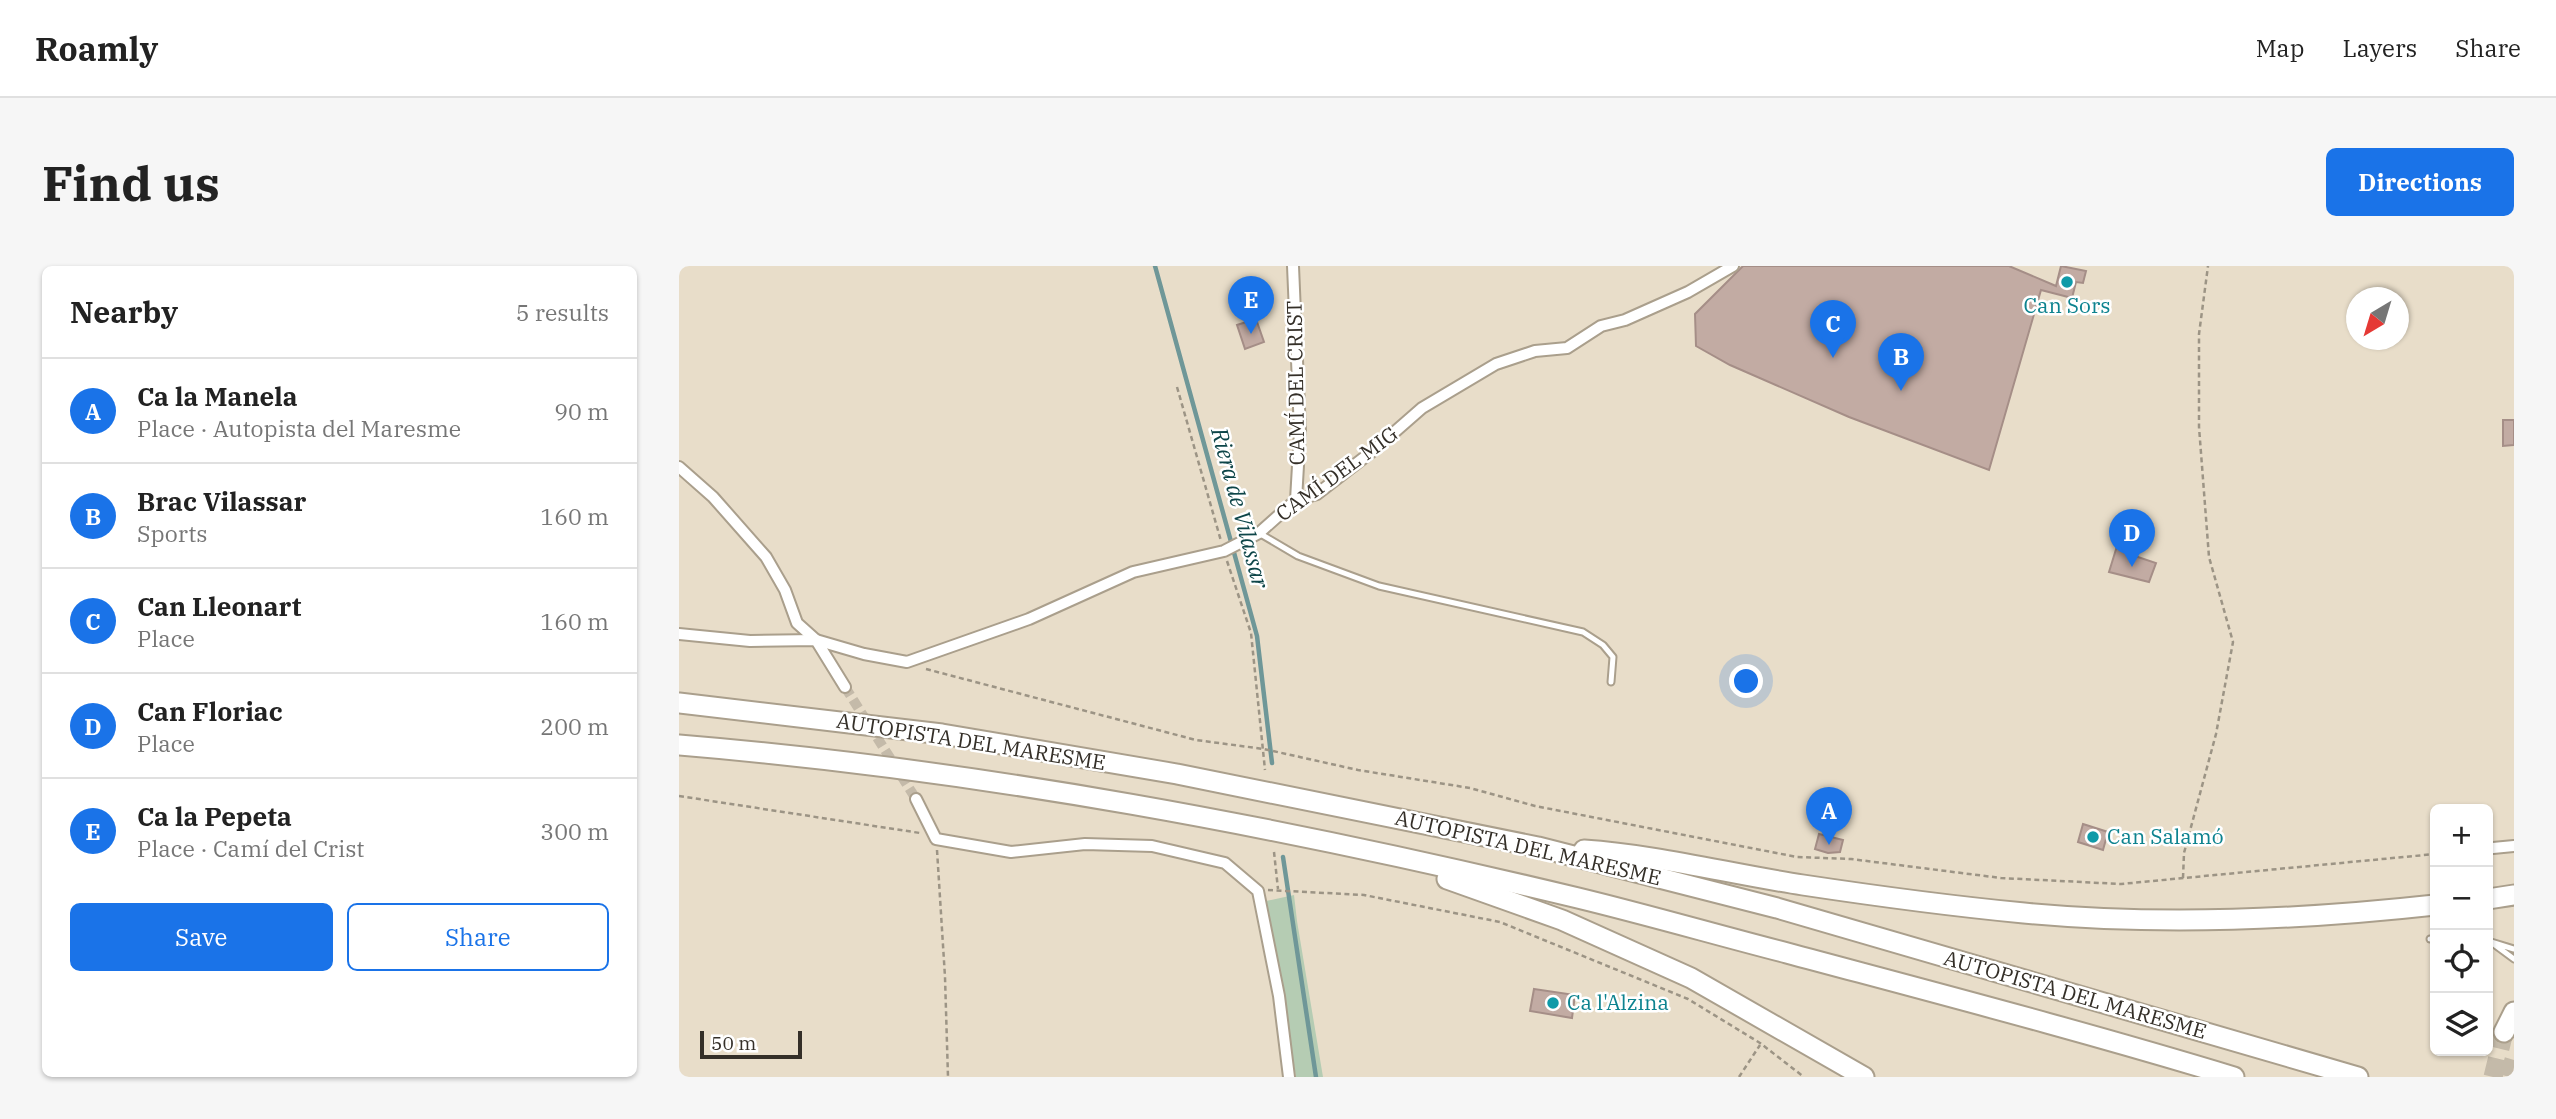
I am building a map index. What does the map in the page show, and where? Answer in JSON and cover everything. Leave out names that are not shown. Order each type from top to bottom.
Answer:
[{"type":"highway","name":"AUTOPISTA DEL MARESME","points":[[679,703],[942,734],[1177,774],[1538,847],[1777,908],[2358,1077]]},
{"type":"highway","name":"AUTOPISTA DEL MARESME","points":[[679,745],[1002,783],[1371,851],[1594,902],[2025,1016],[2234,1077]]},
{"type":"highway","points":[[1538,847],[1629,853],[1803,885],[2024,913],[2139,920],[2333,916],[2430,906]]},
{"type":"highway","points":[[1371,851],[1562,920],[1691,978],[1864,1077]]},
{"type":"highway","points":[[2493,898],[2514,895]]},
{"type":"highway","points":[[2504,1032],[2514,1012]]},
{"type":"street","name":"CAMÍ DEL CRIST","points":[[1293,266],[1300,431],[1296,500]]},
{"type":"street","name":"CAMÍ DEL MIG","points":[[679,634],[750,641],[817,640],[864,654],[907,662],[1029,619],[1133,572],[1224,551],[1259,533],[1296,500],[1317,494],[1422,408],[1496,364],[1535,351],[1567,348],[1601,326],[1625,320],[1688,292],[1733,266]]},
{"type":"street","points":[[679,467],[713,497],[766,557],[785,590],[797,623],[817,640],[845,688]]},
{"type":"street","points":[[916,799],[936,839],[1011,852],[1085,844],[1153,846],[1225,863],[1258,891],[1279,996],[1288,1072]]},
{"type":"street","points":[[2493,848],[2514,846]]},
{"type":"lane","points":[[1259,533],[1298,556],[1379,586],[1583,632],[1603,645],[1613,656],[1611,682]]},
{"type":"lane","points":[[2493,943],[2514,949]]},
{"type":"lane","points":[[2493,945],[2514,958]]},
{"type":"path","points":[[2183,878],[2184,853],[2216,734],[2233,642],[2209,557],[2199,427],[2199,334],[2208,266]]},
{"type":"path","points":[[1177,387],[1224,551],[1251,633],[1265,770]]},
{"type":"path","points":[[907,662],[937,674],[1196,740],[1264,749],[1358,770],[1470,788],[1535,806],[1797,857],[1851,859],[2001,878],[2121,884],[2430,854]]},
{"type":"path","points":[[679,796],[920,833],[936,839],[948,1077]]},
{"type":"path","points":[[1274,852],[1278,889],[1364,895],[1500,922],[1688,999],[1760,1043],[1804,1077]]},
{"type":"path","points":[[1739,1077],[1760,1043]]},
{"type":"green space","points":[[1294,895],[1323,1077],[1296,1077],[1266,901]]},
{"type":"building","points":[[1743,266],[2009,266],[2056,286],[2061,266],[2086,271],[2083,283],[2076,282],[2072,298],[2041,290],[1989,470],[1849,417],[1730,365],[1696,346],[1695,314]]},
{"type":"building","points":[[1256,319],[1264,342],[1245,349],[1237,325]]},
{"type":"building","points":[[2503,420],[2514,420],[2514,445],[2503,446]]},
{"type":"building","points":[[2117,546],[2156,563],[2149,582],[2109,572]]},
{"type":"building","name":"Can Salamó","points":[[2083,824],[2108,832],[2103,850],[2078,842]]},
{"type":"building","points":[[1819,834],[1843,840],[1840,852],[1828,853],[1815,849]]},
{"type":"building","name":"Ca l'Alzina","points":[[1534,989],[1575,995],[1572,1018],[1530,1011]]},
{"type":"waterway","name":"Riera de Vilassar","points":[[1155,266],[1257,636],[1272,763]]},
{"type":"waterway","points":[[1283,857],[1316,1077]]},
{"type":"tunnel","points":[[845,687],[916,799]]},
{"type":"tunnel","points":[[2493,1077],[2504,1032]]},
{"type":"tunnel","points":[[2509,1077],[2514,1060]]},
{"type":"place","name":"Can Sors","points":[[2067,282]]},
{"type":"place","name":"Ca la Pepeta","points":[[1251,334]]},
{"type":"place","name":"Can Lleonart","points":[[1833,358]]},
{"type":"place","name":"Brac Vilassar","points":[[1901,391]]},
{"type":"place","name":"Can Floriac","points":[[2132,567]]},
{"type":"place","name":"Can Salamó","points":[[2093,837]]},
{"type":"place","name":"Ca la Manela","points":[[1829,845]]},
{"type":"place","name":"Ca l'Alzina","points":[[1553,1003]]}]
